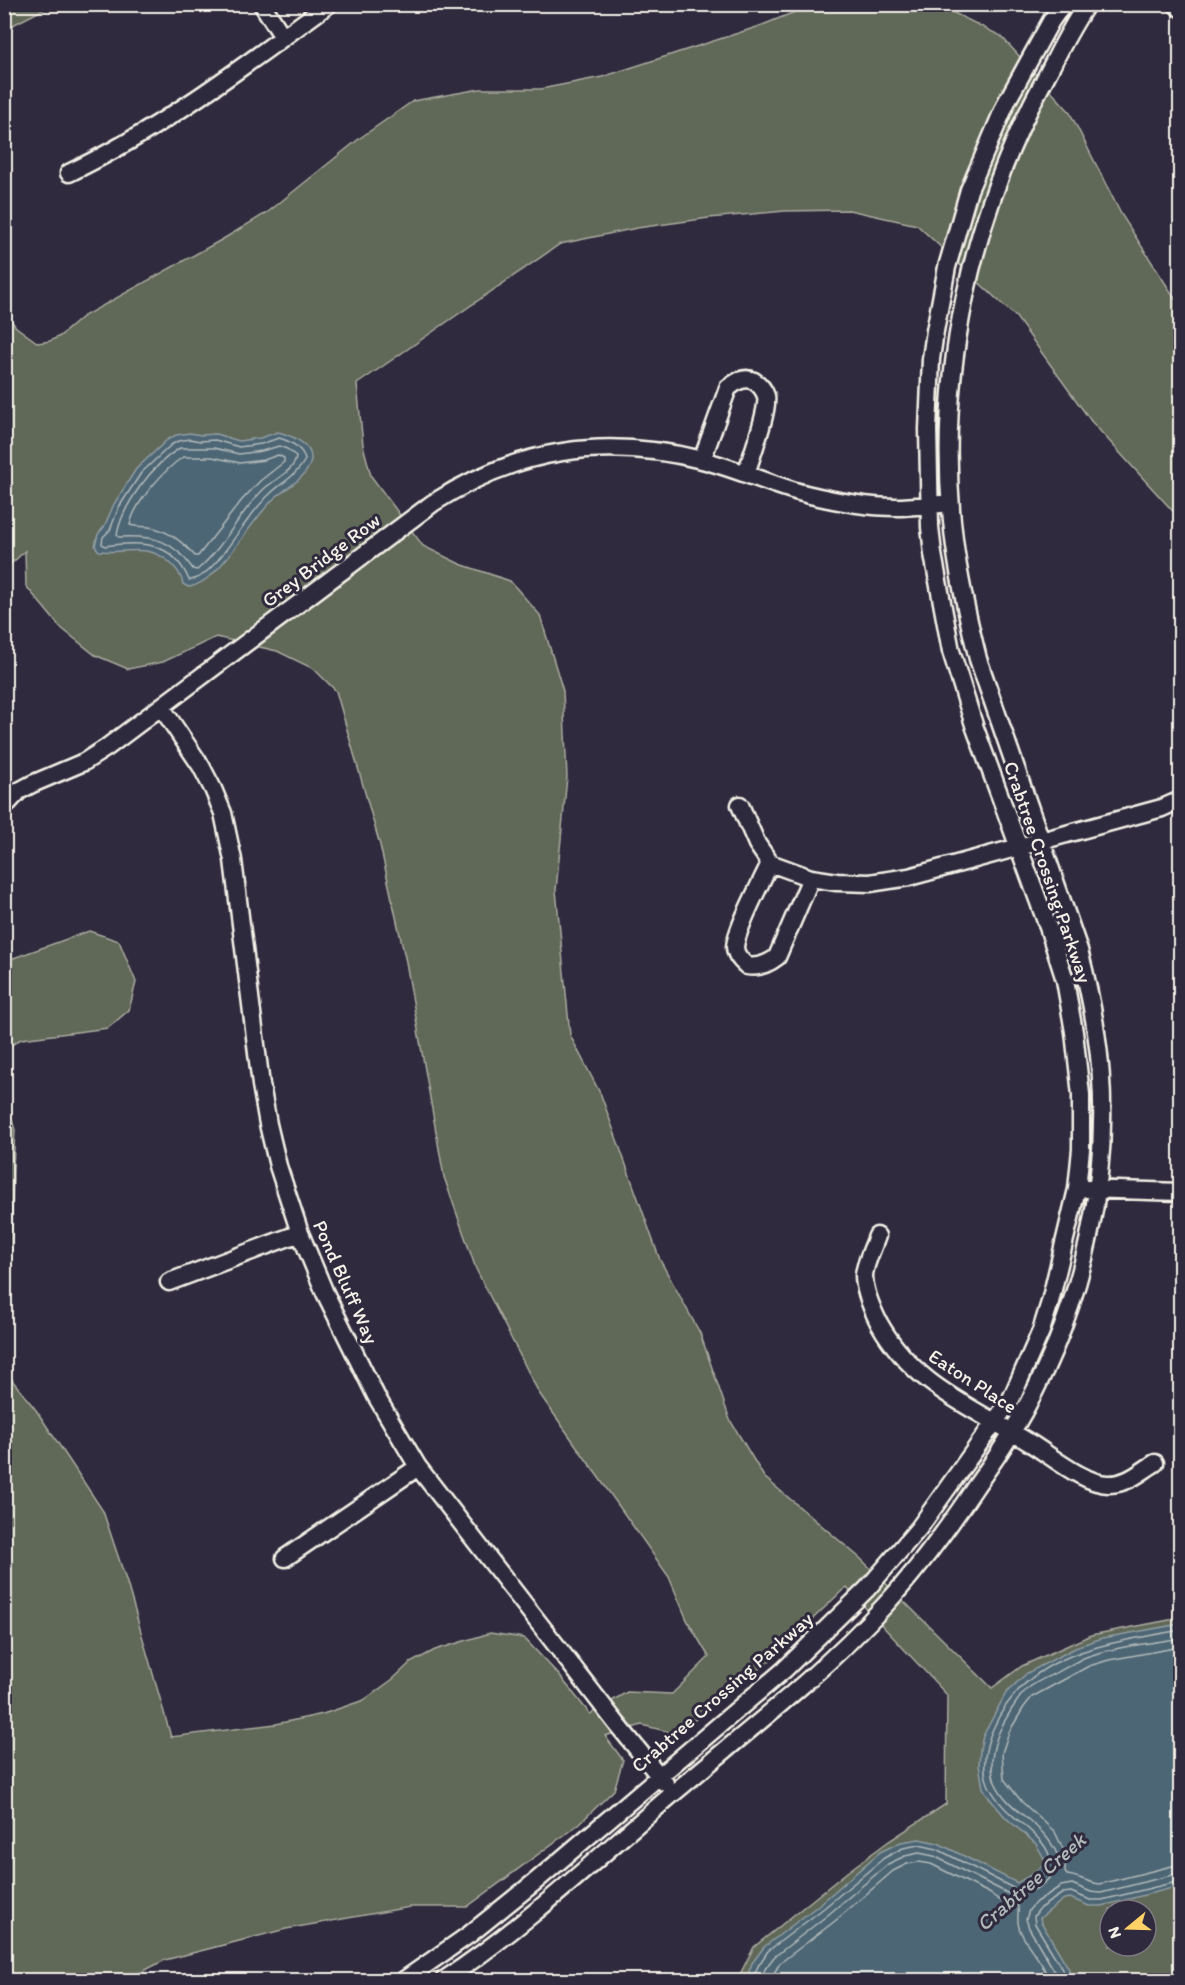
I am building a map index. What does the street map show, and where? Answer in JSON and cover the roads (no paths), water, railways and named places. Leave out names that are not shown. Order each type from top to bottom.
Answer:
[{"type":"street","points":[[262,4],[284,37]]},
{"type":"street","points":[[69,173],[104,156],[191,104],[329,4]]},
{"type":"street","name":"Crabtree Crossing Parkway","points":[[404,1980],[503,1908],[784,1670],[874,1581],[919,1528],[1011,1399],[1041,1331],[1077,1189],[1081,1149],[1080,1095],[1071,1010],[1065,980],[1048,927],[975,728],[951,651],[930,527],[928,429],[931,359],[952,249],[969,190],[994,127],[1030,59],[1063,4]]},
{"type":"street","name":"Crabtree Crossing Parkway","points":[[444,1980],[508,1933],[809,1679],[884,1606],[939,1541],[1012,1432],[1048,1360],[1065,1318],[1089,1238],[1098,1189],[1101,1086],[1097,1035],[1079,950],[978,659],[960,575],[951,503],[949,447],[955,357],[966,291],[978,239],[1002,169],[1032,101],[1064,40],[1087,4]]},
{"type":"street","points":[[1176,4],[1180,8]]},
{"type":"street","points":[[702,460],[728,388],[737,381],[754,381],[766,396],[765,410],[746,474]]},
{"type":"street","name":"Grey Bridge Row","points":[[4,807],[19,791],[84,762],[162,708],[403,524],[461,485],[485,474],[534,458],[585,449],[647,450],[702,460],[806,494],[849,503],[896,507],[951,503]]},
{"type":"street","name":"Pond Bluff Way","points":[[162,708],[201,766],[213,789],[226,824],[233,860],[262,1095],[278,1166],[300,1233],[325,1293],[376,1396],[418,1467],[673,1793]]},
{"type":"street","points":[[740,805],[757,844],[770,863],[811,878],[870,883],[909,877],[1162,808],[1180,800]]},
{"type":"street","points":[[770,863],[738,934],[734,949],[738,958],[747,966],[770,963],[777,957],[811,878]]},
{"type":"street","points":[[1077,1189],[1180,1192]]},
{"type":"street","points":[[169,1282],[300,1233]]},
{"type":"street","name":"Eaton Place","points":[[877,1236],[864,1273],[872,1308],[886,1335],[901,1356],[931,1384],[1089,1480],[1108,1485],[1126,1482],[1155,1463]]},
{"type":"street","points":[[285,1558],[418,1467]]},
{"type":"water","points":[[278,432],[305,445],[311,454],[309,466],[302,476],[267,506],[224,562],[200,583],[188,587],[183,584],[179,574],[168,561],[151,552],[135,550],[108,552],[99,551],[95,546],[98,534],[136,469],[167,440],[176,435],[190,433],[216,434],[239,441]]},
{"type":"water","name":"Crabtree Creek","points":[[1180,1624],[1180,1886],[1133,1898],[1098,1898],[1098,1906],[1089,1906],[1070,1898],[1064,1899],[1040,1918],[1069,1969],[1070,1980],[746,1980],[752,1963],[764,1947],[820,1904],[880,1852],[901,1842],[919,1839],[938,1843],[1017,1883],[1044,1864],[1045,1860],[1036,1844],[1006,1818],[983,1788],[979,1765],[983,1736],[1006,1693],[1027,1673],[1081,1645],[1103,1638]]}]
